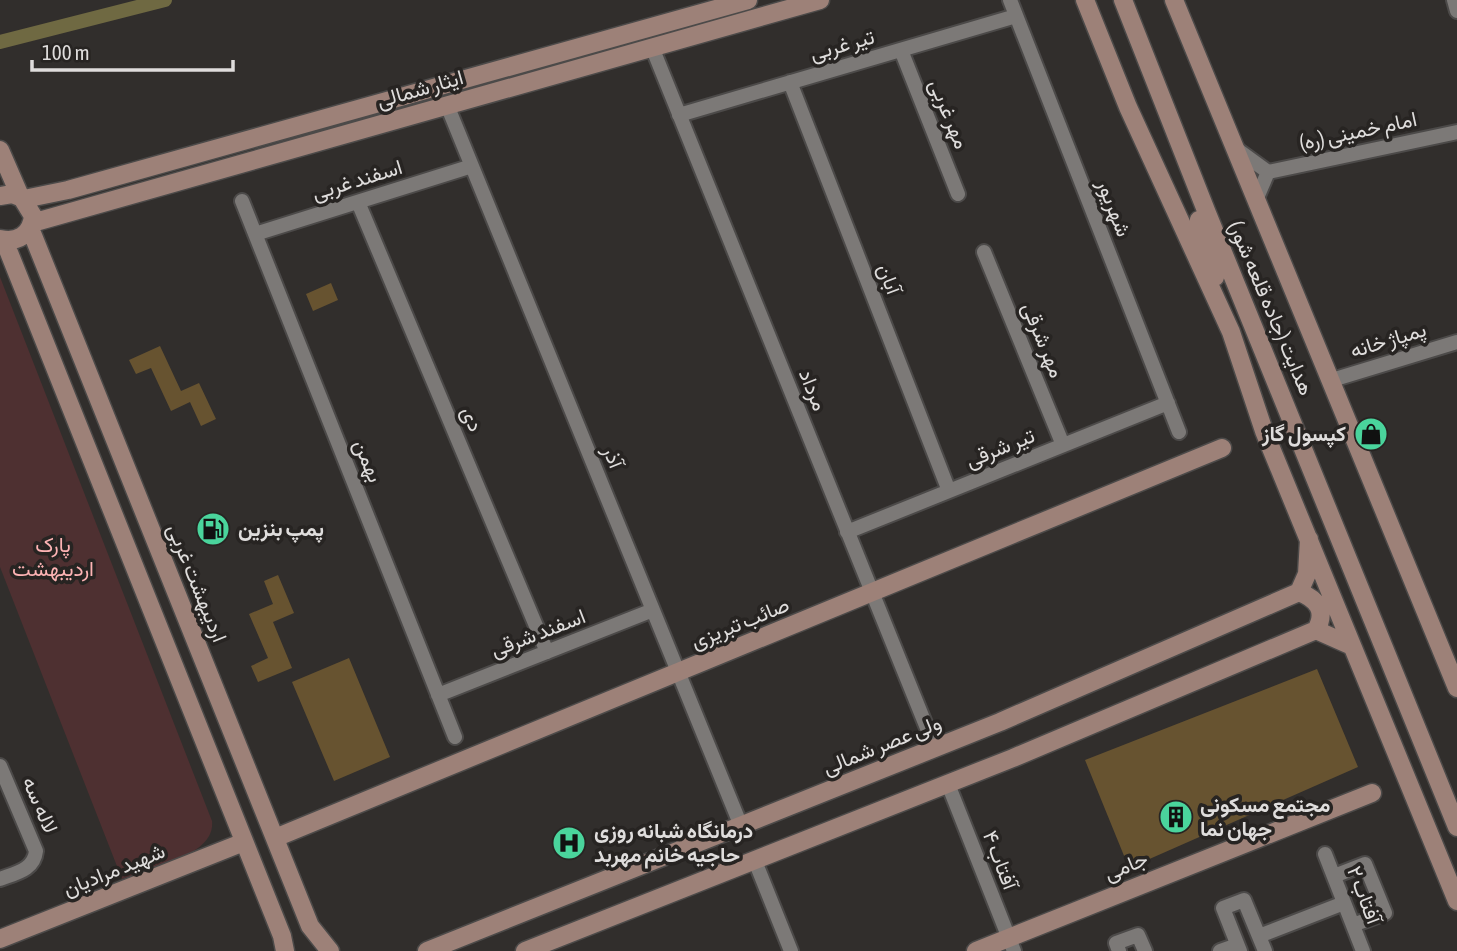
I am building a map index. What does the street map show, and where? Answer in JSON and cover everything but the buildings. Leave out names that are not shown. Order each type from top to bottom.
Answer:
[{"type":"main road","name":"ایثار شمالی","points":[[0,196],[22,198],[68,190],[748,0]]},
{"type":"main road","name":"ایثار شمالی","points":[[2,239],[16,240],[31,225],[820,0]]},
{"type":"main road","points":[[1085,0],[1128,107],[1231,332]]},
{"type":"main road","name":"هدایت (جاده قلعه شور)","points":[[1124,0],[1206,213],[1457,827]]},
{"type":"main road","name":"هدایت (جاده قلعه شور)","points":[[1174,0],[1457,688]]},
{"type":"main road","points":[[548,57],[554,75]]},
{"type":"main road","points":[[1168,109],[1255,407],[1456,899]]},
{"type":"main road","points":[[0,150],[22,198]]},
{"type":"main road","name":"اردیبهشت غربی","points":[[22,198],[32,210],[31,225],[307,920],[330,951]]},
{"type":"main road","points":[[2,239],[276,922],[285,951]]},
{"type":"main road","name":"صائب تبریزی","points":[[275,838],[1222,448]]},
{"type":"main road","points":[[525,951],[948,784],[1316,630],[1320,623],[1320,608],[1314,598],[1299,592],[1307,574],[1309,539]]},
{"type":"main road","name":"ولی عصر شمالی","points":[[427,951],[935,748],[1299,592]]},
{"type":"main road","points":[[1316,630],[1352,646]]},
{"type":"main road","name":"جامی","points":[[976,951],[1011,944],[1372,793]]},
{"type":"main road","name":"شهید مرادیان","points":[[0,939],[244,842]]},
{"type":"main road","points":[[276,922],[286,928],[298,927],[307,920]]},
{"type":"street","name":"شهریور","points":[[1010,0],[1179,432]]},
{"type":"street","points":[[1454,0],[1457,11]]},
{"type":"street","name":"تیر غربی","points":[[679,115],[1016,16]]},
{"type":"street","name":"مرداد","points":[[652,47],[935,748]]},
{"type":"street","name":"مهر غربی","points":[[901,50],[958,194]]},
{"type":"street","name":"آبان","points":[[790,82],[949,491]]},
{"type":"street","name":"آذر","points":[[447,105],[741,826]]},
{"type":"street","name":"امام خمینی (ره)","points":[[1268,172],[1457,132]]},
{"type":"street","points":[[1235,148],[1268,172],[1256,200]]},
{"type":"street","name":"اسفند غربی","points":[[255,234],[471,166]]},
{"type":"street","name":"بهمن","points":[[242,201],[455,737]]},
{"type":"street","name":"دی","points":[[358,202],[547,652]]},
{"type":"street","name":"مهر شرقی","points":[[984,252],[1063,445]]},
{"type":"street","name":"پمپاژ خانه","points":[[1332,380],[1457,342]]},
{"type":"street","name":"تیر شرقی","points":[[847,532],[1168,403]]},
{"type":"street","name":"اسفند شرقی","points":[[438,695],[653,610]]},
{"type":"street","name":"لاله سه","points":[[0,766],[36,851],[35,862],[26,870],[0,879]]},
{"type":"street","name":"آفتاب ۴","points":[[948,784],[1011,944]]},
{"type":"street","name":"آفتاب ۲","points":[[1325,854],[1363,951]]},
{"type":"street","points":[[755,860],[791,951]]},
{"type":"street","points":[[1334,876],[1365,864],[1385,913],[1353,925]]},
{"type":"street","points":[[1220,951],[1238,948],[1223,908],[1244,900],[1265,951]]},
{"type":"street","points":[[1259,936],[1344,903]]},
{"type":"street","points":[[1119,951],[1116,943],[1138,935],[1145,951]]},
{"type":"green space","name":"پارک اردیبهشت","points":[[0,277],[212,821],[210,833],[192,852],[122,879],[0,567]]},
{"type":"waterway","points":[[0,42],[165,0]]},
{"type":"place","name":"کپسول گاز","points":[[1371,434]]},
{"type":"place","name":"پمپ بنزین","points":[[213,529]]},
{"type":"place","name":"مجتمع مسکونی جهان نما","points":[[1176,817]]},
{"type":"place","name":"درمانگاه شبانه‌ روزی حاجیه‌ خانم مهربد","points":[[569,843]]}]
